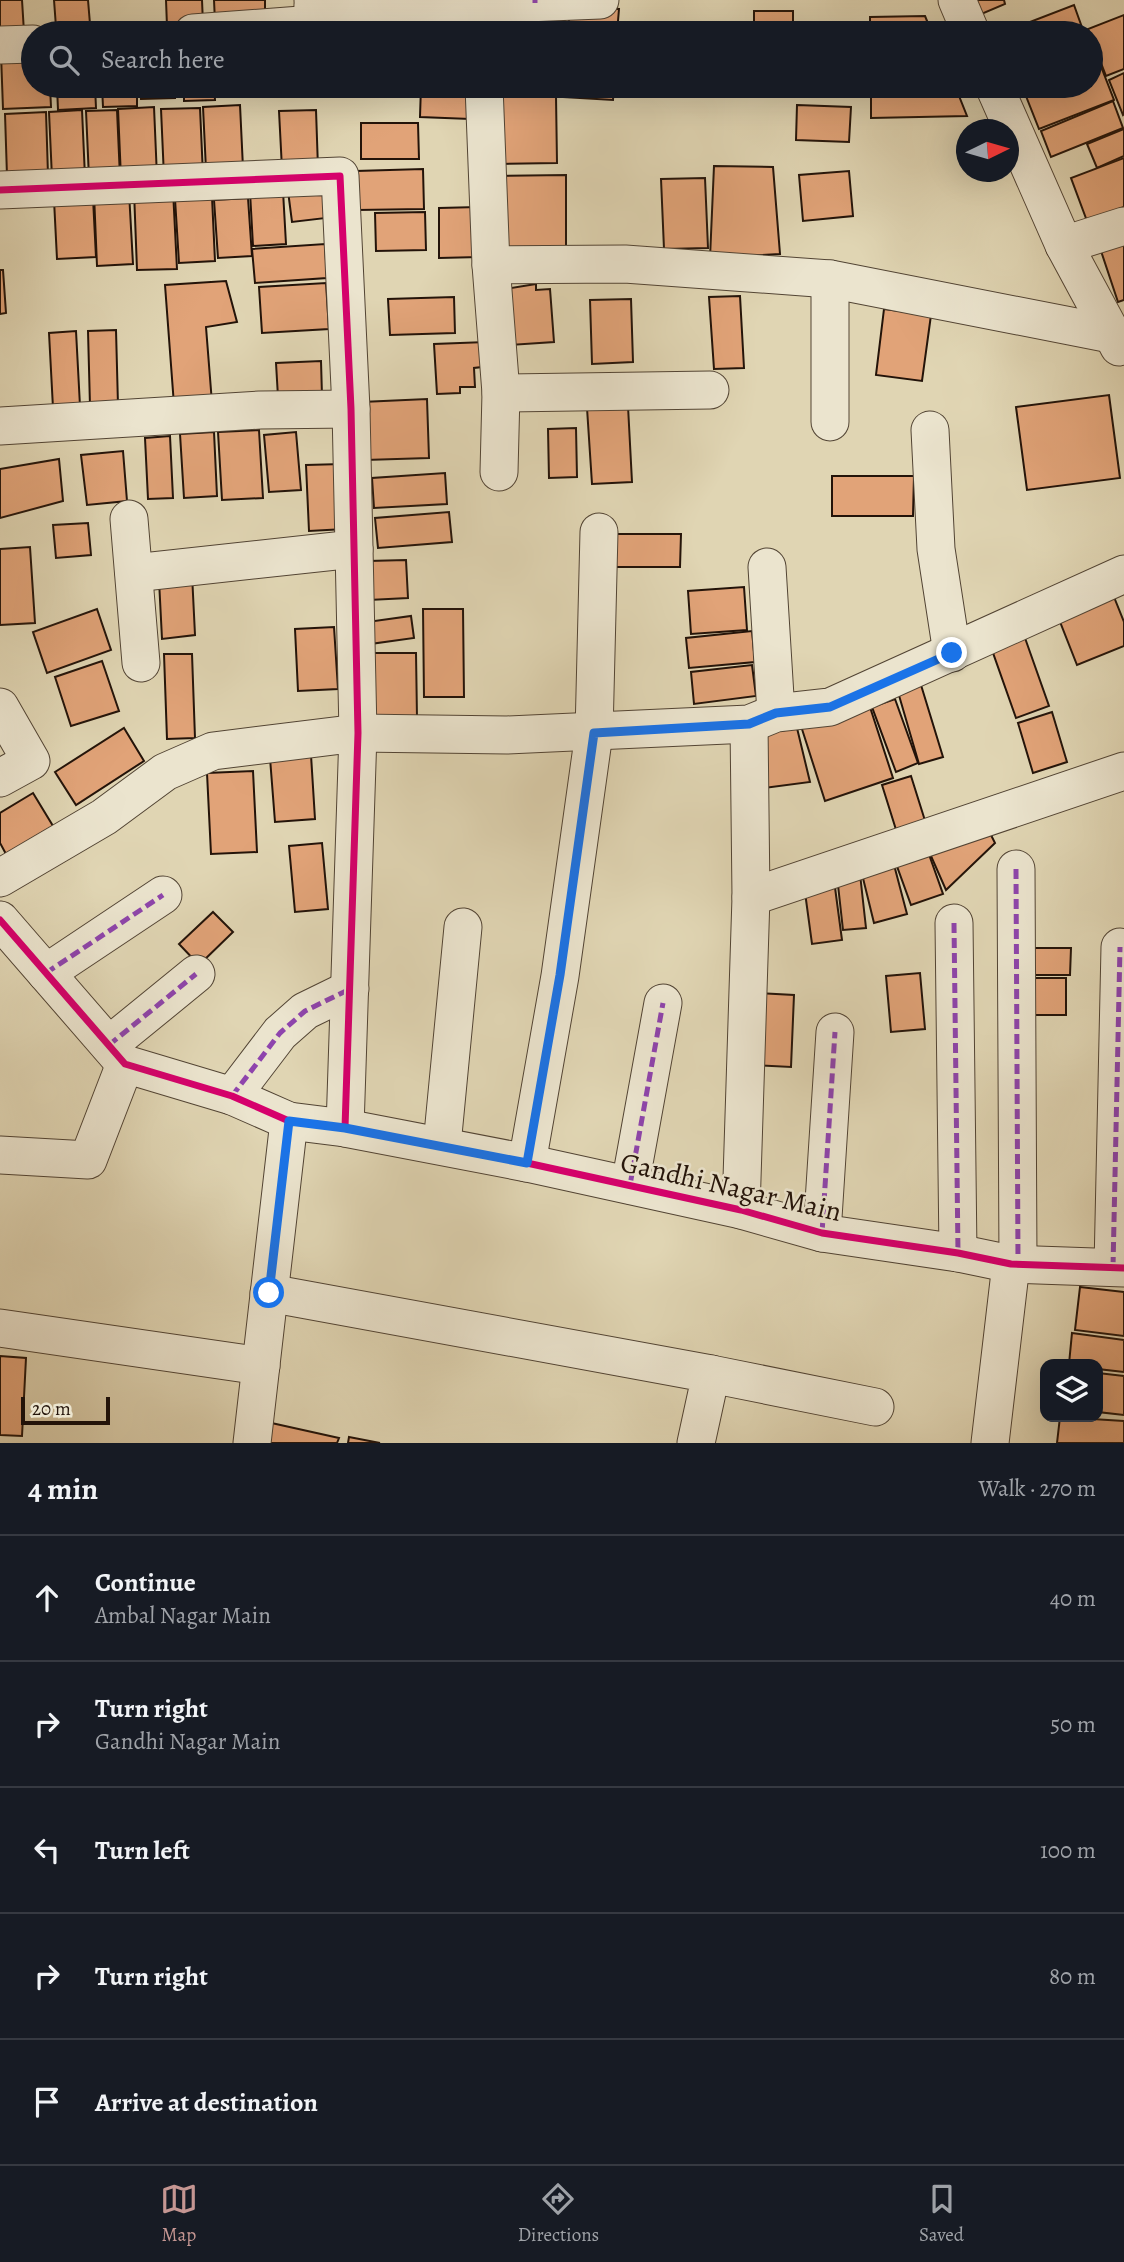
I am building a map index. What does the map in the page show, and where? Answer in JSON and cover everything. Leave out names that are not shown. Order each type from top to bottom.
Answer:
[{"type":"street","points":[[313,4],[481,19],[600,0]]},
{"type":"street","points":[[957,0],[966,21]]},
{"type":"street","points":[[0,45],[21,44]]},
{"type":"street","points":[[484,98],[491,265],[501,393],[499,472]]},
{"type":"street","points":[[999,98],[1064,245],[1118,345]]},
{"type":"street","points":[[0,190],[340,176],[351,409],[358,733],[345,1128]]},
{"type":"street","points":[[1064,245],[1124,226]]},
{"type":"street","points":[[491,265],[625,264],[830,279],[1118,345]]},
{"type":"street","points":[[830,279],[830,422]]},
{"type":"street","points":[[501,393],[710,390]]},
{"type":"street","points":[[0,426],[260,411],[351,409]]},
{"type":"street","points":[[930,430],[936,549],[952,653]]},
{"type":"street","points":[[130,519],[141,663]]},
{"type":"street","points":[[527,1163],[560,975],[594,733],[599,532]]},
{"type":"street","points":[[134,573],[354,549]]},
{"type":"street","points":[[741,1210],[751,897],[762,718],[767,567]]},
{"type":"street","points":[[0,878],[104,817],[165,772],[213,751],[358,733],[594,733],[762,718],[830,707],[1124,574]]},
{"type":"street","points":[[0,707],[31,761],[0,778]]},
{"type":"street","points":[[751,897],[1124,771]]},
{"type":"street","points":[[990,1443],[1014,1263],[1016,869]]},
{"type":"street","points":[[46,973],[163,895]]},
{"type":"street","points":[[0,920],[117,1055]]},
{"type":"street","points":[[954,923],[958,1252]]},
{"type":"street","points":[[442,1145],[463,927]]},
{"type":"street","points":[[1118,1267],[1120,947]]},
{"type":"street","points":[[0,1155],[88,1160],[117,1055],[196,974]]},
{"type":"street","points":[[232,1096],[279,1033],[305,1011],[350,989]]},
{"type":"street","points":[[629,1185],[663,1003]]},
{"type":"street","points":[[822,1233],[835,1032]]},
{"type":"street","name":"Gandhi Nagar Main","points":[[117,1055],[232,1096],[289,1121],[442,1145],[741,1210],[822,1233],[958,1252],[1014,1263],[1118,1267]]},
{"type":"street","points":[[252,1443],[289,1121]]},
{"type":"street","points":[[269,1293],[711,1374],[875,1407]]},
{"type":"street","points":[[0,1328],[261,1366]]},
{"type":"street","points":[[696,1443],[711,1374]]},
{"type":"building","points":[[0,0],[22,0],[21,32],[0,33]]},
{"type":"building","points":[[54,0],[88,0],[90,21],[56,21]]},
{"type":"building","points":[[166,0],[202,0],[203,21],[167,21]]},
{"type":"building","points":[[214,0],[265,0],[265,21],[215,21]]},
{"type":"building","points":[[964,0],[1004,0],[1005,4],[972,18]]},
{"type":"building","points":[[1074,5],[1080,21],[1033,21]]},
{"type":"building","points":[[570,6],[619,9],[618,21],[569,21]]},
{"type":"building","points":[[493,11],[565,14],[565,21],[493,21]]},
{"type":"building","points":[[754,11],[793,11],[793,21],[754,21]]},
{"type":"building","points":[[1124,15],[1124,69],[1106,76],[1103,68],[1103,23]]},
{"type":"building","points":[[925,16],[927,21],[870,21],[870,17]]},
{"type":"building","points":[[21,53],[21,98],[51,98],[51,107],[3,109],[1,54]]},
{"type":"building","points":[[1103,72],[1114,100],[1039,129],[1027,98],[1103,98]]},
{"type":"building","points":[[1124,73],[1124,114],[1123,115],[1109,80]]},
{"type":"building","points":[[58,98],[96,98],[96,108],[58,110]]},
{"type":"building","points":[[103,98],[137,98],[137,106],[103,107]]},
{"type":"building","points":[[184,98],[215,100],[184,101]]},
{"type":"building","points":[[421,98],[471,98],[470,119],[420,117]]},
{"type":"building","points":[[498,98],[556,98],[557,163],[499,164]]},
{"type":"building","points":[[580,98],[613,98],[613,100]]},
{"type":"building","points":[[871,98],[960,98],[967,116],[871,118]]},
{"type":"building","points":[[1113,101],[1123,128],[1051,157],[1041,131]]},
{"type":"building","points":[[240,105],[243,168],[206,170],[203,107]]},
{"type":"building","points":[[797,105],[851,107],[849,142],[796,140]]},
{"type":"building","points":[[154,107],[157,177],[121,178],[118,109]]},
{"type":"building","points":[[200,108],[203,175],[164,177],[161,109]]},
{"type":"building","points":[[82,110],[85,177],[52,178],[49,112]]},
{"type":"building","points":[[117,110],[120,177],[89,178],[86,111]]},
{"type":"building","points":[[316,110],[318,168],[282,169],[279,111]]},
{"type":"building","points":[[46,112],[48,175],[7,176],[5,114]]},
{"type":"building","points":[[361,123],[418,123],[419,159],[361,159]]},
{"type":"building","points":[[1124,129],[1124,156],[1097,168],[1087,144]]},
{"type":"building","points":[[1124,158],[1124,207],[1087,221],[1071,178]]},
{"type":"building","points":[[714,166],[773,167],[780,254],[710,258]]},
{"type":"building","points":[[423,169],[424,209],[357,210],[356,171]]},
{"type":"building","points":[[849,171],[853,216],[803,221],[799,175]]},
{"type":"building","points":[[566,175],[566,255],[494,256],[494,176]]},
{"type":"building","points":[[705,178],[708,248],[664,249],[661,179]]},
{"type":"building","points":[[322,187],[326,218],[292,222],[288,191]]},
{"type":"building","points":[[173,190],[177,269],[137,270],[134,191]]},
{"type":"building","points":[[283,191],[286,244],[253,246],[250,192]]},
{"type":"building","points":[[129,192],[133,264],[97,266],[94,194]]},
{"type":"building","points":[[212,197],[215,261],[179,263],[175,199]]},
{"type":"building","points":[[93,198],[96,257],[57,259],[54,200]]},
{"type":"building","points":[[248,198],[252,256],[218,258],[214,200]]},
{"type":"building","points":[[478,207],[479,257],[439,258],[439,208]]},
{"type":"building","points":[[425,212],[426,250],[376,251],[375,213]]},
{"type":"building","points":[[1124,237],[1124,300],[1118,302],[1099,245]]},
{"type":"building","points":[[325,244],[327,278],[255,283],[252,249]]},
{"type":"building","points":[[0,270],[3,270],[6,313],[0,314]]},
{"type":"building","points":[[226,281],[237,322],[206,327],[212,403],[174,405],[165,285]]},
{"type":"building","points":[[326,283],[329,329],[262,333],[259,287]]},
{"type":"building","points":[[536,284],[536,290],[550,289],[554,342],[510,345],[511,288]]},
{"type":"building","points":[[740,296],[744,368],[714,369],[709,297]]},
{"type":"building","points":[[454,297],[455,333],[390,335],[388,299]]},
{"type":"building","points":[[631,299],[633,362],[592,364],[590,300]]},
{"type":"building","points":[[884,309],[931,315],[922,381],[876,375]]},
{"type":"building","points":[[116,330],[118,405],[90,406],[88,331]]},
{"type":"building","points":[[76,331],[80,406],[53,408],[49,333]]},
{"type":"building","points":[[486,342],[482,367],[474,368],[475,387],[460,387],[460,393],[437,394],[434,344]]},
{"type":"building","points":[[321,361],[322,396],[278,397],[276,363]]},
{"type":"building","points":[[1109,395],[1120,478],[1027,490],[1016,407]]},
{"type":"building","points":[[427,399],[429,458],[365,460],[362,402]]},
{"type":"building","points":[[628,406],[632,482],[592,484],[587,408]]},
{"type":"building","points":[[576,428],[577,477],[549,478],[548,429]]},
{"type":"building","points":[[259,430],[263,498],[222,500],[218,432]]},
{"type":"building","points":[[214,432],[217,496],[184,498],[180,434]]},
{"type":"building","points":[[296,432],[301,490],[269,492],[264,435]]},
{"type":"building","points":[[170,436],[173,498],[148,499],[145,438]]},
{"type":"building","points":[[123,451],[127,501],[87,505],[81,455]]},
{"type":"building","points":[[59,459],[63,501],[0,518],[0,469]]},
{"type":"building","points":[[342,464],[345,529],[309,531],[306,465]]},
{"type":"building","points":[[445,473],[447,504],[374,508],[372,478]]},
{"type":"building","points":[[832,476],[914,476],[913,516],[832,516]]},
{"type":"building","points":[[449,512],[452,542],[378,548],[375,518]]},
{"type":"building","points":[[88,523],[91,555],[56,558],[53,525]]},
{"type":"building","points":[[616,534],[681,534],[680,567],[616,567]]},
{"type":"building","points":[[30,547],[35,623],[0,625],[0,549]]},
{"type":"building","points":[[406,560],[408,598],[369,600],[368,561]]},
{"type":"building","points":[[192,574],[195,635],[162,639],[159,580]]},
{"type":"building","points":[[744,587],[747,630],[691,634],[688,591]]},
{"type":"building","points":[[1110,587],[1124,622],[1124,646],[1077,665],[1055,609]]},
{"type":"building","points":[[97,609],[111,650],[47,673],[33,632]]},
{"type":"building","points":[[423,609],[463,609],[464,697],[424,697]]},
{"type":"building","points":[[411,616],[414,638],[370,644],[367,622]]},
{"type":"building","points":[[334,627],[338,689],[298,691],[295,629]]},
{"type":"building","points":[[752,631],[755,662],[689,668],[686,638]]},
{"type":"building","points":[[1025,638],[1049,706],[1016,718],[992,650]]},
{"type":"building","points":[[374,653],[416,653],[417,718],[375,719]]},
{"type":"building","points":[[164,654],[192,654],[195,738],[167,739]]},
{"type":"building","points":[[102,661],[119,711],[71,726],[55,677]]},
{"type":"building","points":[[752,665],[756,696],[694,704],[691,672]]},
{"type":"building","points":[[921,685],[943,757],[919,764],[898,692]]},
{"type":"building","points":[[895,699],[918,763],[896,772],[872,707]]},
{"type":"building","points":[[869,704],[893,778],[825,801],[801,726]]},
{"type":"building","points":[[1052,712],[1067,762],[1033,773],[1018,723]]},
{"type":"building","points":[[124,728],[144,761],[76,805],[55,772]]},
{"type":"building","points":[[797,728],[810,782],[756,789],[756,735]]},
{"type":"building","points":[[311,755],[315,819],[275,822],[270,758]]},
{"type":"building","points":[[253,771],[257,852],[211,854],[207,773]]},
{"type":"building","points":[[911,776],[927,827],[898,836],[882,785]]},
{"type":"building","points":[[33,793],[53,826],[6,854],[0,843],[0,813]]},
{"type":"building","points":[[986,825],[995,843],[946,890],[927,847]]},
{"type":"building","points":[[322,843],[328,909],[295,912],[289,846]]},
{"type":"building","points":[[926,846],[943,894],[911,905],[894,858]]},
{"type":"building","points":[[893,861],[907,914],[874,923],[861,870]]},
{"type":"building","points":[[860,874],[866,928],[843,930],[837,876]]},
{"type":"building","points":[[834,880],[842,940],[812,944],[804,885]]},
{"type":"building","points":[[213,912],[233,932],[199,965],[179,944]]},
{"type":"building","points":[[1026,948],[1071,948],[1070,975],[1026,975]]},
{"type":"building","points":[[920,973],[925,1029],[891,1032],[886,976]]},
{"type":"building","points":[[1024,978],[1066,978],[1066,1015],[1024,1015]]},
{"type":"building","points":[[755,993],[794,995],[791,1067],[751,1065]]},
{"type":"building","points":[[1080,1287],[1124,1292],[1124,1336],[1075,1330]]},
{"type":"building","points":[[1072,1333],[1124,1340],[1124,1372],[1103,1370],[1103,1359],[1069,1359]]},
{"type":"building","points":[[0,1356],[26,1358],[22,1436],[0,1435]]},
{"type":"building","points":[[1103,1374],[1124,1376],[1124,1415],[1103,1413]]},
{"type":"building","points":[[1124,1421],[1124,1443],[1057,1443],[1059,1422]]},
{"type":"building","points":[[267,1422],[339,1438],[337,1443],[262,1443]]},
{"type":"building","points":[[349,1437],[380,1443],[348,1443]]},
{"type":"marked path","points":[[1016,869],[1018,1262]]},
{"type":"marked path","points":[[46,973],[163,895]]},
{"type":"marked path","points":[[954,923],[958,1253]]},
{"type":"marked path","points":[[1113,1267],[1120,947]]},
{"type":"marked path","points":[[109,1045],[196,974]]},
{"type":"marked path","points":[[232,1096],[280,1033],[305,1011],[350,989]]},
{"type":"marked path","points":[[630,1185],[663,1003]]},
{"type":"marked path","points":[[822,1233],[835,1032]]},
{"type":"cycle path","points":[[0,190],[340,176],[351,409],[358,733],[345,1128]]},
{"type":"cycle path","points":[[0,920],[125,1064],[232,1096],[289,1121],[345,1128],[527,1163],[741,1210],[822,1233],[958,1253],[1011,1264],[1124,1268]]},
{"type":"route","points":[[269,1293],[289,1121],[442,1145],[527,1163],[560,975],[594,733],[749,724],[776,713],[830,707],[952,653]]}]
